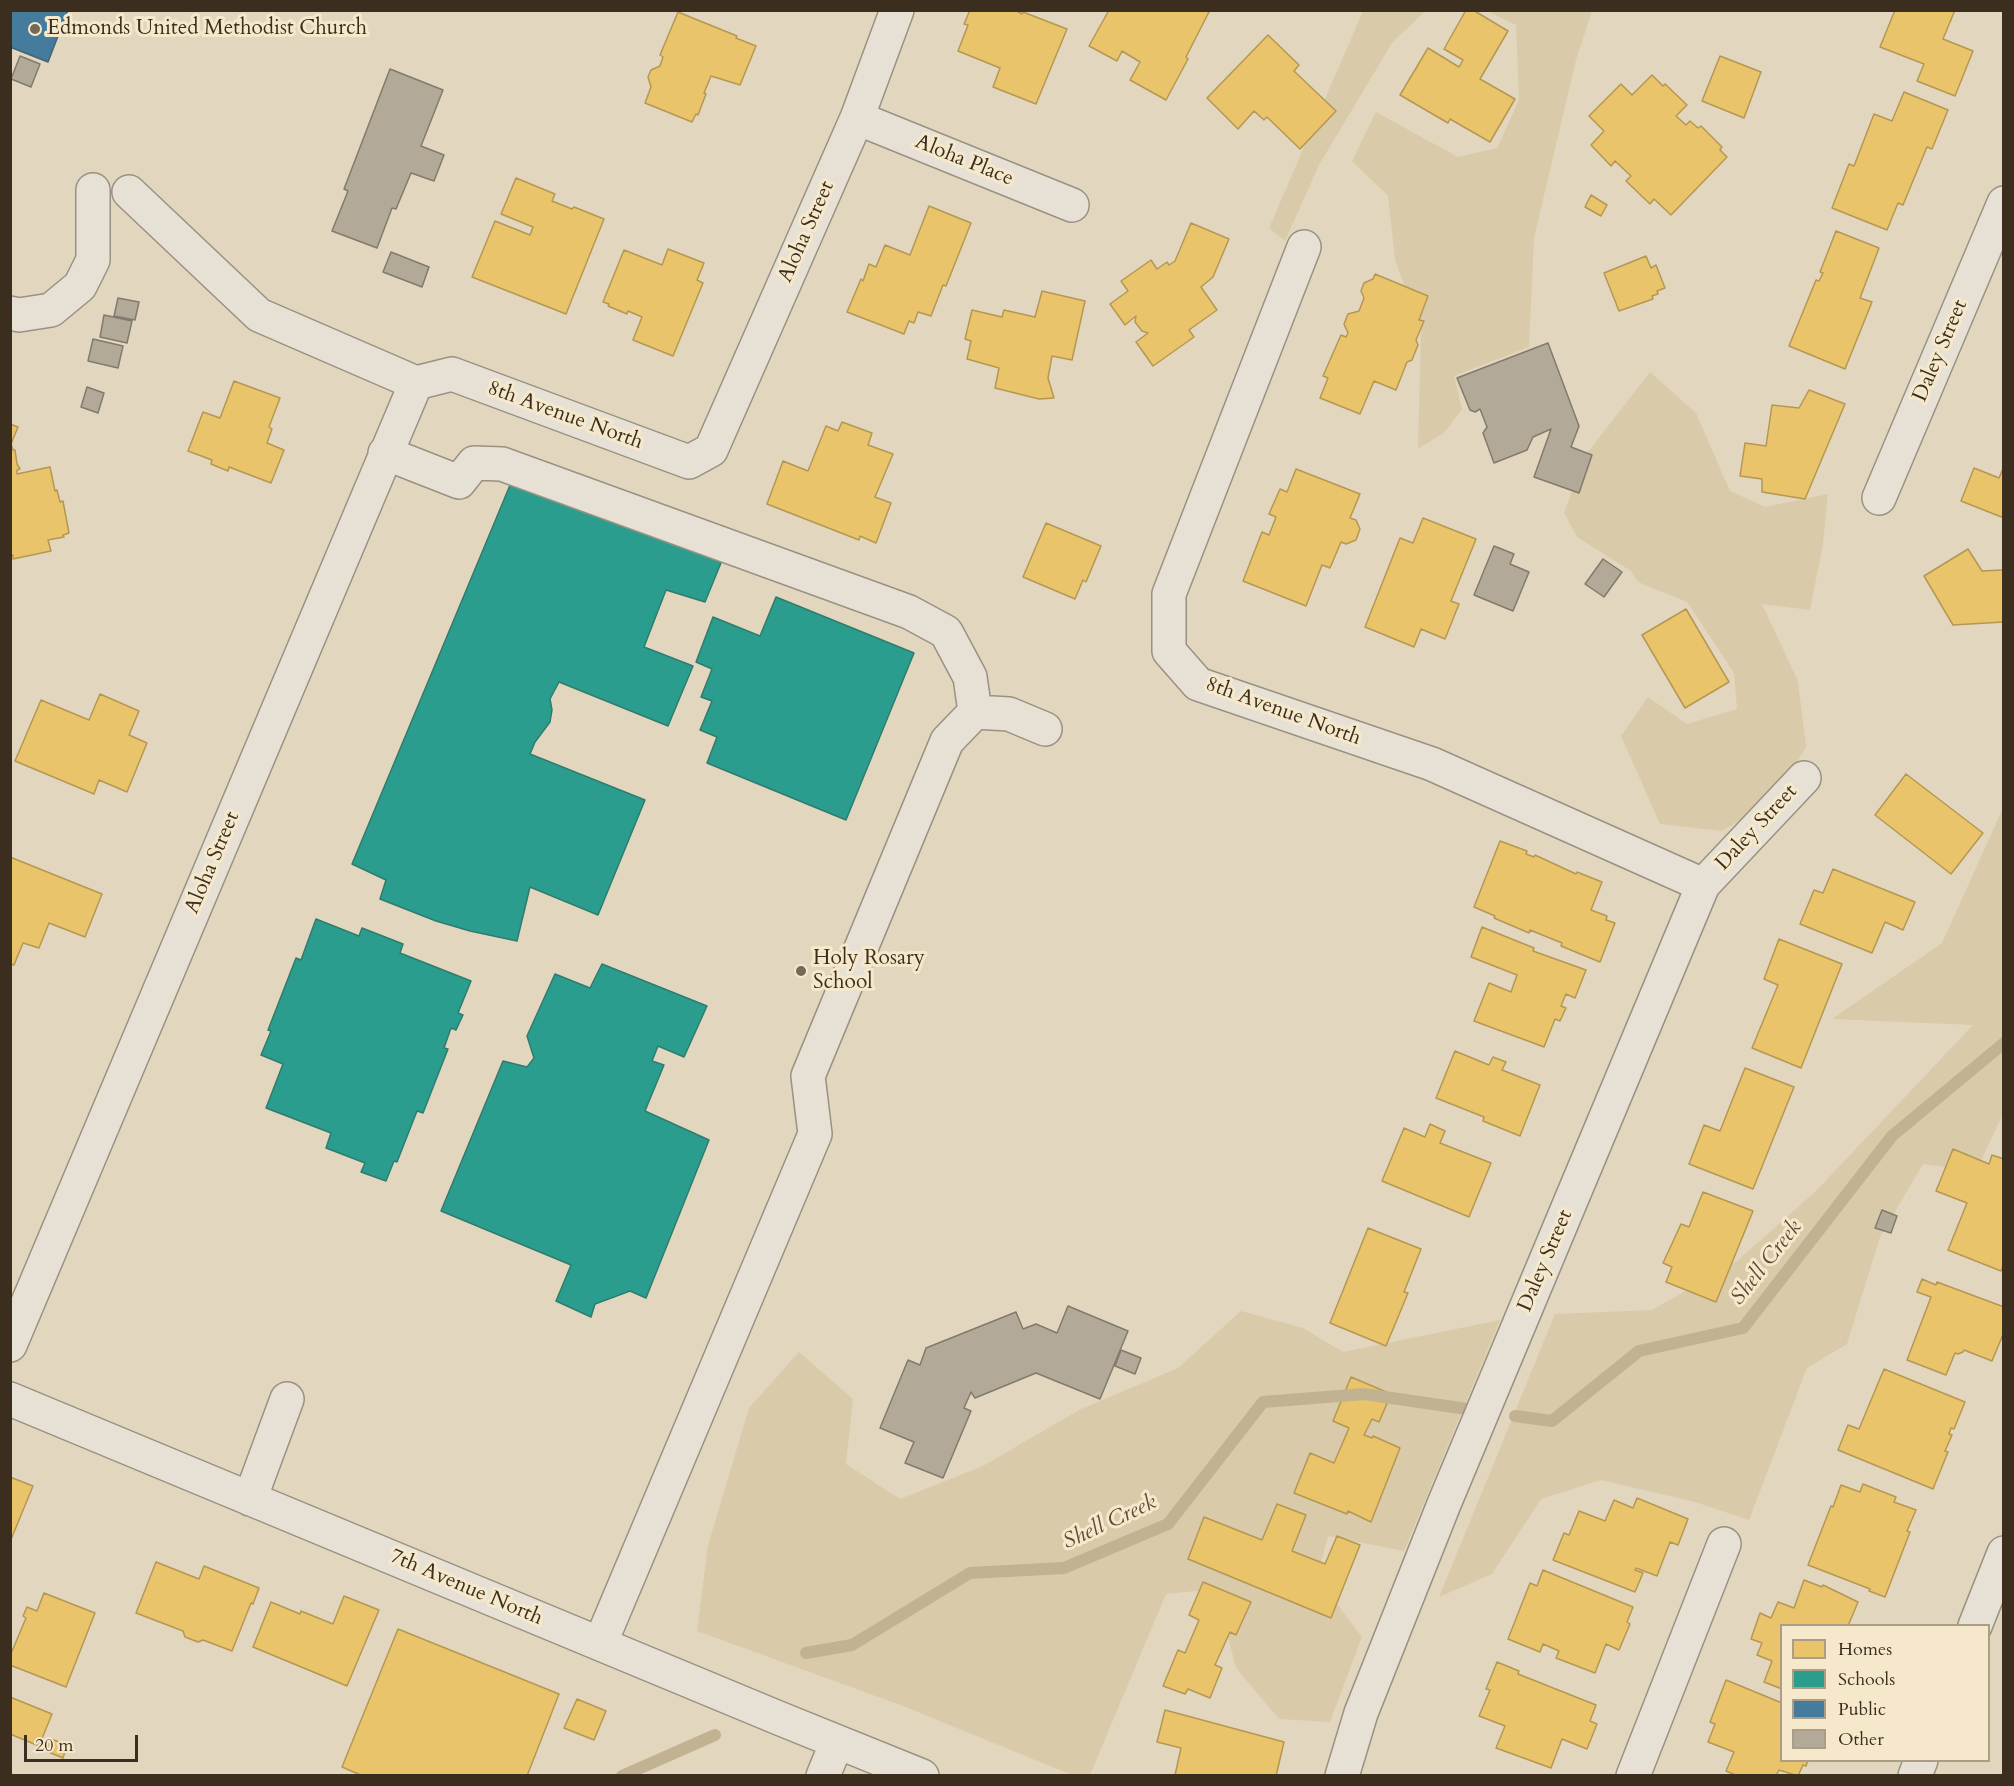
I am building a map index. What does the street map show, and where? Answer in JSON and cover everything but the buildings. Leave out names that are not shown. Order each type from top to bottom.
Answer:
[{"type":"street","name":"Aloha Street","points":[[711,450],[857,118],[897,10]]},
{"type":"street","name":"Aloha Place","points":[[857,118],[1072,205]]},
{"type":"street","points":[[10,314],[19,315],[51,310],[80,286],[93,260],[93,190]]},
{"type":"street","points":[[129,192],[259,315],[416,383]]},
{"type":"street","name":"Daley Street","points":[[1879,498],[2004,203]]},
{"type":"street","name":"8th Avenue North","points":[[1304,248],[1169,594],[1169,651],[1198,684],[1432,765],[1703,885]]},
{"type":"street","name":"8th Avenue North","points":[[416,383],[452,374],[688,462],[711,450]]},
{"type":"street","name":"Aloha Street","points":[[10,1345],[416,383]]},
{"type":"street","points":[[385,453],[459,482],[474,463],[502,464],[909,612],[946,632],[970,677],[975,712]]},
{"type":"street","points":[[600,1644],[815,1134],[808,1076],[947,741],[975,712],[1009,714],[1045,729]]},
{"type":"street","name":"Daley Street","points":[[1342,1776],[1361,1713],[1444,1504],[1703,885],[1804,778]]},
{"type":"street","name":"7th Avenue North","points":[[10,1399],[922,1776]]},
{"type":"street","points":[[250,1499],[287,1399]]},
{"type":"street","points":[[1633,1776],[1724,1544]]},
{"type":"street","points":[[1976,1624],[2004,1553]]},
{"type":"street","points":[[823,1776],[837,1742]]},
{"type":"street","points":[[1915,1776],[1921,1762]]},
{"type":"shaded area","points":[[1363,11],[1425,11],[1392,43],[1319,165],[1285,241],[1269,228]]},
{"type":"shaded area","points":[[1487,11],[1592,11],[1576,60],[1534,238],[1529,347],[1454,376],[1462,409],[1445,432],[1418,449],[1421,331],[1395,260],[1388,196],[1352,161],[1376,112],[1458,157],[1497,148],[1519,100],[1516,25]]},
{"type":"shaded area","points":[[1650,372],[1696,413],[1730,491],[1765,507],[1828,494],[1823,544],[1810,610],[1762,604],[1798,681],[1806,747],[1773,800],[1722,831],[1660,824],[1621,736],[1648,697],[1687,724],[1737,709],[1734,673],[1687,602],[1638,582],[1631,571],[1577,537],[1564,513],[1584,457]]},
{"type":"shaded area","points":[[2003,808],[2003,1114],[1976,1171],[1923,1164],[1880,1237],[1847,1344],[1807,1368],[1749,1520],[1695,1502],[1601,1480],[1541,1499],[1492,1574],[1439,1597],[1555,1314],[1652,1310],[1736,1262],[1815,1192],[1973,1025],[1832,1019],[1942,943]]},
{"type":"shaded area","points":[[1241,1311],[1303,1328],[1343,1352],[1500,1320],[1404,1551],[1328,1536],[1317,1578],[1362,1637],[1330,1722],[1279,1719],[1236,1668],[1216,1589],[1166,1594],[1090,1775],[1072,1775],[903,1706],[697,1631],[708,1545],[749,1408],[799,1352],[853,1399],[846,1464],[900,1499],[983,1466],[1079,1410],[1178,1368]]},
{"type":"waterway","name":"Shell Creek","points":[[1515,1416],[1552,1421],[1639,1351],[1743,1328],[1892,1136],[2004,1043]]},
{"type":"waterway","name":"Shell Creek","points":[[806,1653],[852,1645],[970,1573],[1064,1568],[1168,1524],[1263,1402],[1364,1394],[1467,1409]]},
{"type":"waterway","name":"Shell Creek","points":[[622,1776],[715,1735]]},
{"type":"place","name":"Edmonds United Methodist Church","points":[[35,29]]},
{"type":"place","name":"Holy Rosary School","points":[[801,971]]}]
